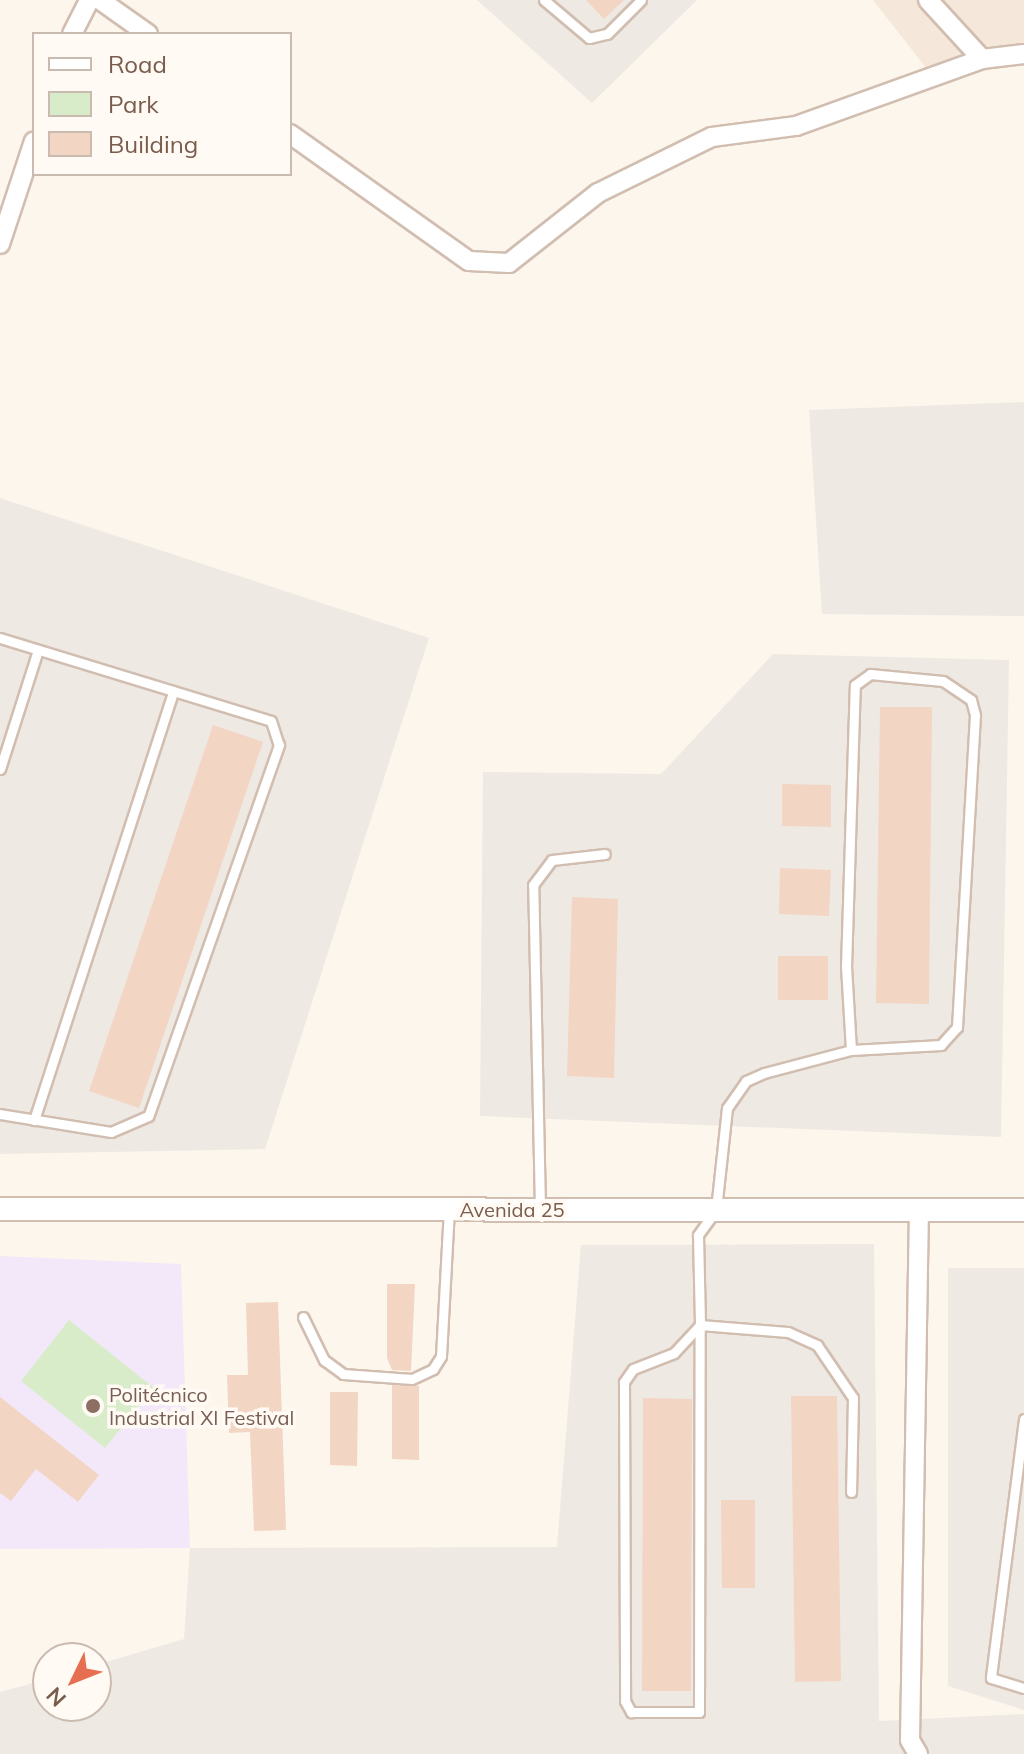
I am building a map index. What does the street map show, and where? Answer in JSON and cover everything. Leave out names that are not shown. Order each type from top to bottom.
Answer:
[{"type":"street","points":[[73,32],[89,0]]},
{"type":"street","points":[[100,0],[145,32]]},
{"type":"street","points":[[928,0],[982,59]]},
{"type":"street","points":[[292,135],[469,261],[509,263],[598,193],[712,137],[796,126],[982,59],[1024,54]]},
{"type":"street","points":[[0,244],[32,147]]},
{"type":"street","name":"Avenida 25","points":[[0,1209],[1024,1210]]},
{"type":"street","points":[[918,1754],[910,1740],[919,1210]]},
{"type":"lane","points":[[544,0],[589,38],[607,34],[641,0]]},
{"type":"lane","points":[[0,638],[271,721],[279,745],[148,1116],[111,1132],[0,1114]]},
{"type":"lane","points":[[0,769],[38,650]]},
{"type":"lane","points":[[700,1325],[674,1353],[633,1369],[624,1382],[625,1701],[631,1712],[699,1712],[700,1325],[698,1235],[716,1210],[722,1127],[736,1092],[764,1073],[851,1050],[941,1045],[957,1027],[975,715],[971,700],[943,681],[870,674],[855,685],[846,967],[851,1050]]},
{"type":"lane","points":[[34,1120],[173,691]]},
{"type":"lane","points":[[541,1209],[533,885],[552,860],[605,854]]},
{"type":"lane","points":[[303,1317],[324,1360],[343,1374],[412,1379],[433,1369],[441,1356],[449,1209]]},
{"type":"lane","points":[[700,1325],[788,1332],[824,1353],[853,1398],[851,1492]]},
{"type":"lane","points":[[1024,1419],[991,1678],[1024,1688]]},
{"type":"shaded area","points":[[477,0],[697,0],[592,103]]},
{"type":"shaded area","points":[[873,0],[1024,0],[1024,65],[934,78]]},
{"type":"shaded area","points":[[1024,402],[1024,616],[822,614],[809,410]]},
{"type":"shaded area","points":[[0,498],[429,638],[265,1149],[0,1154]]},
{"type":"shaded area","points":[[773,654],[1009,660],[1001,1137],[480,1116],[483,772],[661,774]]},
{"type":"shaded area","points":[[874,1244],[879,1721],[1024,1714],[1024,1754],[0,1754],[0,1692],[32,1683],[32,1722],[112,1722],[112,1660],[184,1639],[190,1548],[557,1547],[581,1245]]},
{"type":"shaded area","name":"Politécnico Industrial XI Festival","points":[[0,1256],[181,1264],[190,1548],[0,1549]]},
{"type":"shaded area","points":[[948,1268],[1024,1268],[1024,1710],[948,1686]]},
{"type":"green space","points":[[69,1320],[154,1388],[105,1448],[21,1381]]},
{"type":"building","points":[[586,0],[624,0],[604,19]]},
{"type":"building","points":[[880,707],[932,707],[929,1004],[876,1003]]},
{"type":"building","points":[[213,725],[263,742],[139,1108],[89,1091]]},
{"type":"building","points":[[782,784],[831,785],[831,827],[782,826]]},
{"type":"building","points":[[780,868],[831,870],[829,916],[779,914]]},
{"type":"building","points":[[572,897],[618,899],[614,1078],[567,1076]]},
{"type":"building","points":[[778,956],[828,956],[828,1000],[778,1000]]},
{"type":"building","points":[[387,1284],[415,1284],[411,1371],[392,1370],[387,1358]]},
{"type":"building","points":[[278,1302],[286,1530],[254,1531],[250,1432],[229,1433],[227,1375],[248,1375],[246,1303]]},
{"type":"building","points":[[392,1385],[419,1386],[419,1460],[392,1459]]},
{"type":"building","points":[[330,1392],[358,1392],[357,1466],[330,1465]]},
{"type":"building","points":[[791,1396],[837,1396],[841,1681],[795,1682]]},
{"type":"building","points":[[0,1397],[99,1475],[78,1502],[36,1469],[11,1501],[0,1493]]},
{"type":"building","points":[[643,1398],[692,1399],[691,1691],[642,1691]]},
{"type":"building","points":[[721,1500],[755,1500],[755,1588],[722,1588]]},
{"type":"place","name":"Politécnico Industrial XI Festival","points":[[93,1406]]}]
